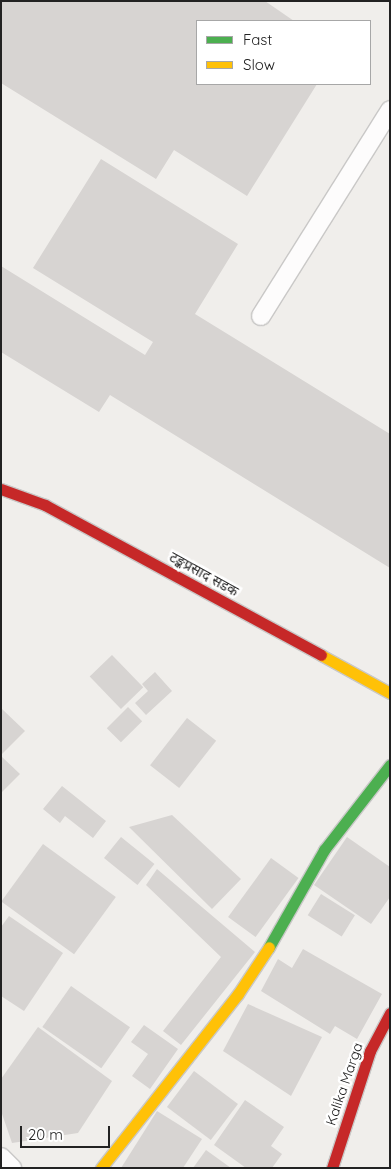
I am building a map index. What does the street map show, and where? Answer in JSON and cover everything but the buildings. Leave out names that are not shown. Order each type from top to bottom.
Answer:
[{"type":"street","name":"टङ्कप्रसाद सडक","points":[[1,489],[45,506],[103,536],[390,693]]},
{"type":"street","points":[[101,1168],[238,994],[278,934],[324,850],[390,765]]},
{"type":"street","name":"Kalika Marga","points":[[332,1168],[370,1051],[390,1013]]},
{"type":"lane","points":[[261,316],[390,110]]},
{"type":"lane","points":[[1,1157],[12,1168]]},
{"type":"traffic: fast","points":[[269,947],[324,850],[390,765]]},
{"type":"traffic: slow","points":[[321,655],[390,693]]},
{"type":"traffic: slow","points":[[101,1168],[238,994],[269,947]]},
{"type":"traffic: jam","points":[[1,489],[45,505],[321,655]]},
{"type":"traffic: jam","points":[[332,1168],[370,1051],[390,1013]]}]
